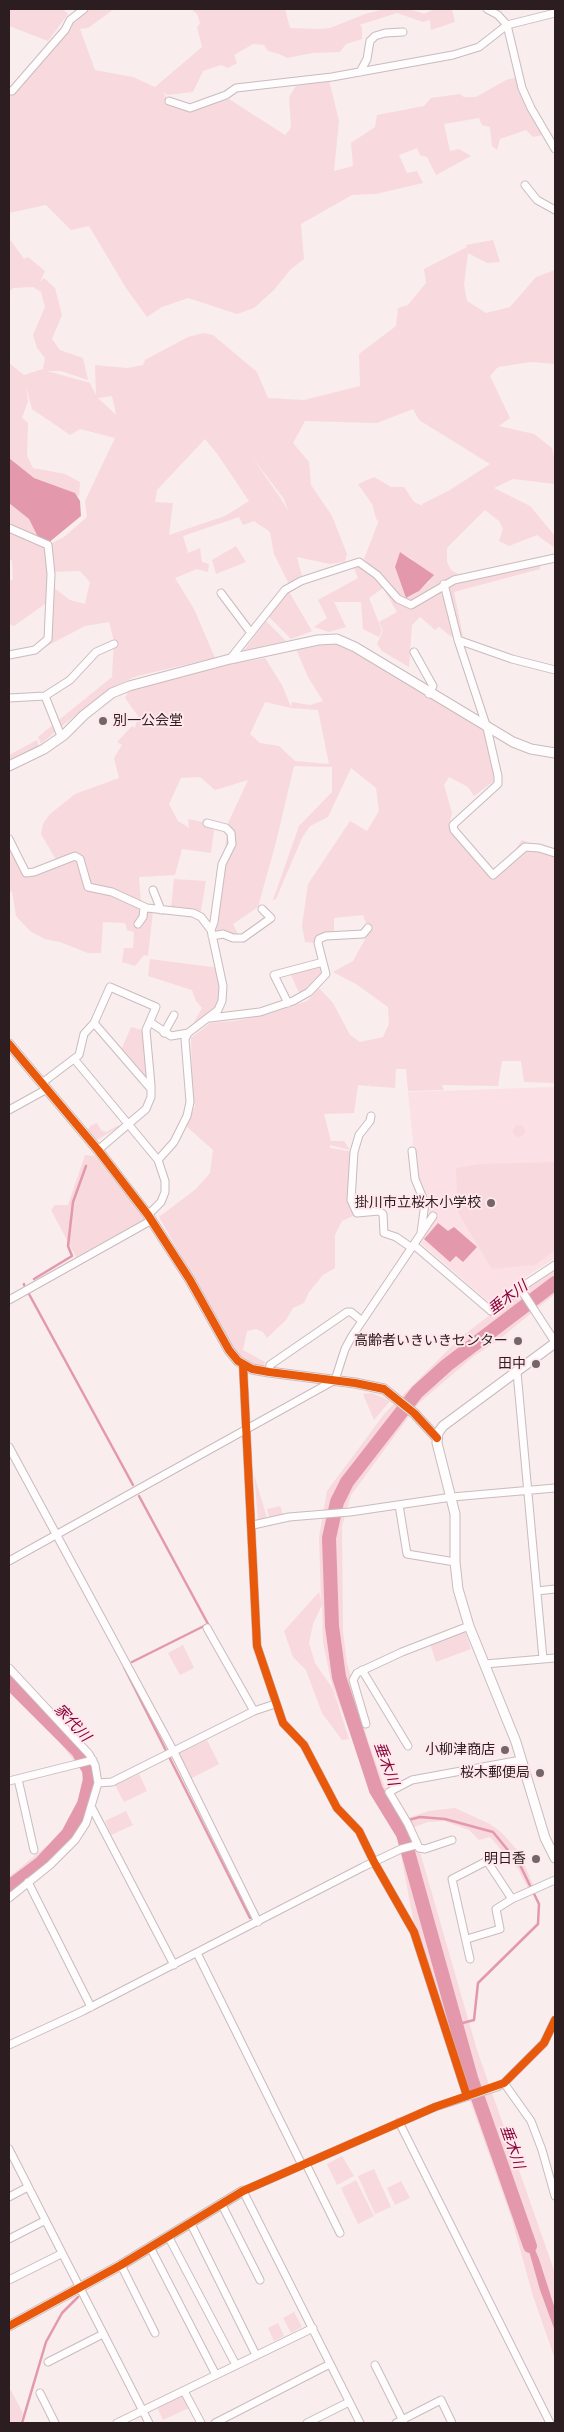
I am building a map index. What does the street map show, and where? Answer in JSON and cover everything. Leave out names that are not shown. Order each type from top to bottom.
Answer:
[{"type":"street","points":[[9,91],[12,91],[65,30],[70,20],[84,9]]},
{"type":"street","points":[[487,9],[498,15],[508,24],[522,88],[531,108],[555,149]]},
{"type":"street","points":[[169,101],[190,108],[226,95],[236,88],[332,77],[453,55],[479,47],[508,24],[555,13]]},
{"type":"street","points":[[360,72],[367,59],[370,41],[375,36],[385,33],[403,32]]},
{"type":"street","points":[[525,185],[538,200],[555,210]]},
{"type":"street","points":[[9,528],[48,545],[51,574],[48,639],[44,645],[34,650],[9,655]]},
{"type":"street","points":[[230,659],[285,590],[301,582],[359,562],[377,575],[398,599],[411,605],[444,584],[555,558]]},
{"type":"street","points":[[444,584],[458,640],[487,728],[498,784],[453,825],[454,830],[493,875],[525,847],[539,848],[555,853]]},
{"type":"street","points":[[221,594],[251,633]]},
{"type":"street","points":[[9,766],[44,749],[112,693],[129,686],[230,659],[318,640],[337,639],[355,647],[430,694],[513,742],[531,749],[555,753]]},
{"type":"street","points":[[458,640],[512,660],[555,670]]},
{"type":"street","points":[[9,698],[46,696],[70,680],[96,652],[114,644]]},
{"type":"street","points":[[414,652],[433,686],[430,694]]},
{"type":"street","points":[[46,696],[61,736]]},
{"type":"street","points":[[150,1022],[170,1036],[188,1033],[218,1010],[223,994],[212,933],[222,864],[232,844],[231,833],[226,828],[208,823]]},
{"type":"street","points":[[9,839],[26,873],[34,872],[74,856],[80,859],[88,887],[112,892],[144,906],[160,910],[193,913],[201,917],[212,933]]},
{"type":"street","points":[[153,890],[160,910]]},
{"type":"street","points":[[138,924],[143,917],[144,906]]},
{"type":"street","points":[[212,933],[223,934],[233,938],[243,938],[271,918],[262,909]]},
{"type":"street","points":[[210,1018],[260,1012],[288,1003],[309,992],[326,974],[318,943],[319,939],[326,936],[363,934],[368,928]]},
{"type":"street","points":[[288,1003],[274,975],[322,962]]},
{"type":"street","points":[[9,1110],[44,1086],[75,1060],[81,1051],[84,1034],[94,1023],[110,987],[156,1007],[146,1030],[151,1089],[146,1109],[129,1126],[98,1150]]},
{"type":"street","points":[[164,1033],[174,1015]]},
{"type":"street","points":[[94,1023],[151,1089]]},
{"type":"street","points":[[158,1160],[174,1142],[187,1116],[190,1102],[185,1039],[188,1033]]},
{"type":"street","points":[[9,1044],[98,1150],[150,1218],[190,1280],[229,1350],[243,1365],[268,1372],[379,1387],[396,1397],[414,1412],[437,1438],[455,1514],[455,1562],[458,1589],[469,1626],[522,1760],[544,1838],[555,1858]]},
{"type":"street","points":[[9,1300],[150,1218],[161,1202],[165,1192],[165,1181],[158,1160],[75,1060]]},
{"type":"street","points":[[371,1116],[370,1122],[358,1135],[354,1152],[351,1200],[357,1213],[379,1210],[384,1214],[384,1233],[396,1237],[413,1247],[491,1311],[555,1265]]},
{"type":"street","points":[[412,1151],[415,1179],[425,1203],[420,1236]]},
{"type":"street","points":[[9,1561],[335,1380],[345,1349],[433,1216]]},
{"type":"street","points":[[437,1438],[443,1426],[555,1343],[537,1311],[522,1290]]},
{"type":"street","points":[[268,1372],[270,1365],[282,1359],[347,1312],[351,1312],[362,1321]]},
{"type":"street","points":[[243,1365],[253,1525],[257,1646],[275,1704],[283,1723],[304,1745],[337,1808],[359,1830],[374,1862],[414,1932],[469,2095]]},
{"type":"street","points":[[517,1372],[543,1659]]},
{"type":"street","points":[[9,1447],[173,1752],[258,1922]]},
{"type":"street","points":[[253,1525],[289,1517],[350,1512],[452,1498],[555,1488]]},
{"type":"street","points":[[399,1505],[407,1554],[455,1562]]},
{"type":"street","points":[[537,1591],[555,1589]]},
{"type":"street","points":[[366,1724],[353,1680],[357,1673],[402,1652],[469,1626]]},
{"type":"street","points":[[207,1628],[254,1711]]},
{"type":"street","points":[[485,1664],[555,1658]]},
{"type":"street","points":[[9,1668],[79,1742],[91,1760],[98,1784],[86,1823],[75,1840],[50,1865],[9,1898]]},
{"type":"street","points":[[362,1670],[408,1746]]},
{"type":"street","points":[[98,1784],[112,1782],[254,1711],[275,1704]]},
{"type":"street","points":[[9,1781],[91,1760]]},
{"type":"street","points":[[452,1840],[426,1849],[418,1848],[408,1824],[389,1792],[412,1780],[522,1760]]},
{"type":"street","points":[[18,1779],[34,1850]]},
{"type":"street","points":[[92,1808],[174,1965]]},
{"type":"street","points":[[9,2045],[91,2007],[374,1862],[401,1849],[416,1845]]},
{"type":"street","points":[[470,1959],[452,1879],[487,1861],[512,1899]]},
{"type":"street","points":[[466,1939],[500,1930],[496,1909],[512,1899],[555,1880]]},
{"type":"street","points":[[28,1882],[91,2007]]},
{"type":"street","points":[[197,1953],[340,2233]]},
{"type":"street","points":[[9,2326],[121,2265],[220,2203],[243,2191],[399,2122],[469,2095],[504,2084],[544,2043],[555,2020]]},
{"type":"street","points":[[504,2084],[531,2121],[542,2150],[555,2196]]},
{"type":"street","points":[[399,2122],[550,2423]]},
{"type":"street","points":[[9,2149],[44,2221],[149,2423]]},
{"type":"street","points":[[9,2197],[28,2187]]},
{"type":"street","points":[[243,2191],[360,2423]]},
{"type":"street","points":[[220,2203],[260,2280]]},
{"type":"street","points":[[9,2239],[44,2221]]},
{"type":"street","points":[[190,2222],[256,2356]]},
{"type":"street","points":[[168,2236],[236,2365]]},
{"type":"street","points":[[150,2247],[216,2375]]},
{"type":"street","points":[[9,2280],[61,2254]]},
{"type":"street","points":[[121,2265],[155,2333]]},
{"type":"street","points":[[117,2423],[313,2328]]},
{"type":"street","points":[[48,2362],[104,2334]]},
{"type":"street","points":[[215,2423],[330,2364]]},
{"type":"street","points":[[375,2365],[401,2422],[441,2400],[452,2423]]},
{"type":"street","points":[[184,2391],[201,2423]]},
{"type":"street","points":[[40,2393],[55,2423]]},
{"type":"street","points":[[307,2423],[349,2402]]},
{"type":"shaded area","points":[[9,9],[63,9],[68,14],[48,41],[9,26]]},
{"type":"shaded area","points":[[85,9],[114,9],[88,28],[80,29],[95,70],[133,77],[155,87],[202,47],[197,27],[200,23],[197,14],[191,9],[285,9],[290,28],[319,29],[330,28],[365,14],[385,9],[410,9],[424,14],[435,9],[452,9],[455,22],[431,30],[430,20],[423,22],[397,13],[359,25],[362,27],[362,39],[346,44],[340,52],[313,53],[287,58],[268,51],[264,45],[253,44],[234,55],[237,63],[228,68],[221,65],[203,71],[193,92],[167,95],[162,91],[169,101],[190,111],[229,99],[285,135],[291,128],[289,97],[296,86],[329,80],[339,121],[334,171],[353,166],[351,143],[375,127],[377,115],[424,106],[431,98],[460,94],[464,97],[476,97],[506,80],[517,77],[530,113],[543,135],[533,137],[526,130],[500,139],[497,150],[492,146],[490,127],[482,125],[479,118],[444,124],[450,151],[459,149],[471,156],[436,175],[427,157],[420,155],[417,148],[399,155],[407,173],[417,171],[423,183],[376,194],[352,195],[301,224],[304,259],[290,270],[274,290],[254,308],[237,314],[188,298],[162,307],[147,317],[126,288],[89,226],[71,230],[46,205],[9,213],[9,91],[75,15]]},
{"type":"shaded area","points":[[9,238],[24,259],[28,257],[45,271],[40,282],[44,278],[55,288],[62,315],[52,339],[60,350],[83,358],[88,380],[61,371],[47,371],[90,383],[96,395],[95,365],[127,368],[143,365],[145,360],[188,337],[203,333],[213,335],[257,372],[268,398],[304,400],[360,386],[359,354],[396,326],[398,308],[408,305],[426,283],[424,269],[467,247],[466,245],[493,240],[500,262],[487,263],[468,253],[464,285],[467,301],[486,313],[510,307],[536,277],[555,270],[555,364],[531,362],[498,367],[490,376],[510,418],[499,426],[534,434],[552,448],[555,462],[555,484],[513,479],[494,488],[530,506],[555,536],[555,548],[537,535],[509,546],[499,541],[503,529],[499,521],[485,510],[447,548],[447,562],[451,570],[458,574],[445,580],[421,599],[438,591],[443,594],[453,638],[439,627],[435,630],[418,615],[420,617],[412,625],[409,667],[382,651],[377,644],[383,631],[379,622],[397,612],[383,588],[369,598],[382,631],[379,637],[363,629],[361,602],[334,602],[346,627],[329,632],[314,627],[327,618],[318,600],[358,578],[353,566],[359,564],[384,588],[387,588],[379,575],[364,559],[379,520],[377,521],[372,504],[358,484],[374,477],[391,487],[404,487],[414,502],[423,506],[422,504],[450,490],[490,464],[419,420],[413,409],[377,423],[305,421],[293,443],[309,462],[311,485],[332,516],[347,554],[345,562],[330,564],[297,557],[302,576],[289,584],[274,554],[270,532],[254,521],[243,525],[239,517],[183,536],[188,553],[200,548],[202,562],[209,564],[208,572],[197,569],[175,578],[194,609],[215,658],[137,676],[119,684],[68,721],[41,744],[38,737],[112,677],[114,679],[112,676],[114,641],[109,622],[85,626],[45,647],[51,628],[53,587],[70,600],[85,604],[90,582],[80,571],[51,572],[49,601],[14,626],[9,624],[9,581],[13,579],[12,561],[9,558],[9,502],[29,519],[41,542],[48,545],[64,537],[87,517],[85,501],[115,438],[80,429],[70,435],[32,409],[26,387],[28,401],[22,418],[28,423],[27,456],[33,468],[65,474],[80,482],[79,496],[34,478],[9,458],[9,363],[24,375],[43,369],[45,358],[37,348],[33,335],[45,307],[41,292],[33,287],[13,288],[9,292]],"holes":[[[112,396],[116,415],[98,398]],[[205,439],[249,501],[225,516],[169,535],[173,503],[155,502],[157,490]],[[252,457],[284,499],[288,511]],[[400,552],[412,559],[430,581],[415,594],[406,598],[395,567]]]},
{"type":"shaded area","points":[[9,458],[34,478],[75,493],[80,501],[81,516],[47,544],[40,541],[29,519],[9,503]]},
{"type":"shaded area","points":[[236,546],[246,562],[216,574],[212,560]]},
{"type":"shaded area","points":[[400,552],[434,575],[419,591],[406,598],[395,567]]},
{"type":"shaded area","points":[[540,561],[540,569],[454,592],[463,636],[459,635],[445,584]]},
{"type":"shaded area","points":[[288,590],[312,631],[291,639],[266,614]]},
{"type":"shaded area","points":[[266,621],[286,641],[244,650]]},
{"type":"shaded area","points":[[319,644],[337,644],[483,729],[491,755],[494,781],[474,796],[468,787],[449,777],[444,785],[452,813],[449,826],[498,874],[522,840],[555,854],[555,1083],[524,1082],[521,1061],[502,1061],[498,1086],[442,1085],[444,1090],[408,1091],[406,1069],[396,1069],[395,1088],[369,1086],[370,1083],[368,1086],[358,1085],[354,1113],[324,1114],[331,1141],[344,1141],[350,1150],[330,1145],[330,1148],[354,1152],[348,1193],[350,1207],[355,1215],[342,1221],[335,1235],[335,1268],[323,1275],[309,1292],[304,1303],[293,1308],[286,1320],[267,1338],[263,1332],[256,1329],[247,1331],[243,1350],[265,1362],[264,1366],[255,1365],[239,1358],[159,1217],[196,1189],[210,1173],[213,1150],[186,1126],[195,1106],[192,1088],[191,1038],[210,1023],[234,1021],[269,1014],[307,1001],[319,988],[333,1003],[350,1035],[360,1042],[383,1037],[389,1024],[388,1007],[356,984],[333,972],[353,961],[369,932],[363,915],[334,918],[334,933],[318,943],[305,942],[302,926],[308,884],[350,821],[367,831],[379,811],[376,788],[351,768],[328,817],[310,826],[302,838],[276,899],[273,900],[299,826],[332,792],[332,767],[294,766],[258,907],[233,924],[239,936],[214,933],[212,930],[218,913],[228,823],[248,780],[215,790],[200,777],[181,778],[169,804],[178,821],[189,828],[188,819],[207,823],[214,830],[211,853],[182,849],[175,875],[139,877],[142,914],[145,908],[153,911],[148,956],[144,955],[135,966],[122,962],[124,948],[133,948],[134,932],[127,930],[125,923],[103,922],[101,953],[88,953],[60,942],[45,939],[30,931],[16,916],[12,891],[9,892],[9,839],[26,873],[58,863],[41,834],[43,824],[49,815],[75,794],[119,778],[114,758],[122,745],[117,742],[132,726],[135,728],[138,716],[125,698],[129,690],[198,670],[265,658],[282,685],[291,707],[292,702],[310,705],[323,701],[308,677],[296,649]],"holes":[[[265,702],[291,708],[318,710],[329,764],[295,761],[279,746],[260,743],[250,734]]]},
{"type":"shaded area","points":[[37,740],[39,746],[9,760],[9,755]]},
{"type":"shaded area","points":[[174,879],[206,881],[200,916],[171,908]]},
{"type":"shaded area","points":[[150,959],[219,968],[223,990],[219,1007],[188,1033],[202,1008],[196,1001],[192,990],[148,976]]},
{"type":"shaded area","points":[[323,963],[325,970],[300,995],[290,973]]},
{"type":"shaded area","points":[[131,1027],[142,1030],[147,1078],[122,1048]]},
{"type":"shaded area","name":"掛川市立桜木小学校","points":[[555,1087],[555,1258],[513,1285],[491,1304],[417,1240],[437,1218],[428,1211],[426,1194],[417,1180],[408,1092]]},
{"type":"shaded area","points":[[97,1123],[101,1130],[106,1132],[119,1125],[119,1127],[97,1140],[88,1130],[90,1126]]},
{"type":"shaded area","points":[[517,1125],[521,1125],[525,1131],[521,1137],[517,1137],[513,1133],[513,1129]]},
{"type":"shaded area","points":[[85,1155],[95,1156],[145,1219],[76,1257],[51,1210],[55,1205],[68,1205]]},
{"type":"shaded area","points":[[555,1162],[555,1250],[535,1265],[492,1269],[458,1212],[456,1168],[480,1164]]},
{"type":"shaded area","points":[[438,1223],[448,1231],[454,1227],[477,1247],[463,1262],[456,1256],[450,1262],[424,1239]]},
{"type":"shaded area","points":[[555,1270],[555,1294],[497,1341],[474,1356],[419,1403],[351,1495],[342,1526],[343,1632],[347,1663],[368,1741],[386,1790],[405,1819],[429,1811],[455,1808],[490,1824],[501,1832],[519,1852],[533,1885],[528,1888],[518,1869],[490,1837],[479,1840],[469,1830],[444,1821],[428,1822],[414,1827],[408,1825],[420,1852],[477,2050],[555,2273],[555,2359],[533,2296],[512,2220],[460,2072],[415,1929],[398,1840],[391,1824],[371,1792],[331,1681],[323,1642],[322,1605],[313,1624],[309,1643],[315,1663],[333,1689],[349,1739],[342,1740],[322,1713],[306,1670],[293,1657],[284,1631],[319,1592],[321,1601],[319,1537],[327,1491],[385,1413],[461,1337],[515,1296]]},
{"type":"shaded area","points":[[372,1393],[390,1401],[374,1420],[363,1394]]},
{"type":"shaded area","points":[[254,1474],[267,1518],[258,1520]]},
{"type":"shaded area","points":[[280,1506],[283,1514],[269,1517],[267,1509]]},
{"type":"shaded area","points":[[465,1632],[471,1649],[436,1662],[430,1644]]},
{"type":"shaded area","points":[[183,1645],[194,1668],[180,1675],[168,1653]]},
{"type":"shaded area","points":[[9,1672],[83,1751],[93,1767],[93,1786],[92,1808],[80,1838],[9,1897],[9,1877],[66,1830],[78,1803],[83,1773],[56,1737],[9,1690]]},
{"type":"shaded area","points":[[207,1740],[219,1764],[190,1779],[177,1754]]},
{"type":"shaded area","points":[[139,1774],[147,1791],[124,1802],[115,1785]]},
{"type":"shaded area","points":[[126,1811],[133,1825],[111,1835],[105,1821]]},
{"type":"shaded area","points":[[342,2156],[354,2176],[337,2185],[327,2164]]},
{"type":"shaded area","points":[[374,2169],[391,2207],[375,2214],[358,2176]]},
{"type":"shaded area","points":[[356,2180],[374,2216],[358,2224],[341,2188]]},
{"type":"shaded area","points":[[401,2181],[410,2198],[395,2205],[387,2188]]},
{"type":"shaded area","points":[[516,2205],[539,2259],[555,2309],[555,2331],[540,2290]]},
{"type":"shaded area","points":[[294,2312],[302,2327],[291,2333],[283,2318]]},
{"type":"shaded area","points":[[278,2323],[284,2336],[274,2341],[268,2328]]},
{"type":"shaded area","points":[[9,2387],[23,2413],[20,2423],[9,2423]]},
{"type":"shaded area","points":[[185,2392],[191,2407],[163,2420],[156,2405]]},
{"type":"waterway","points":[[34,1279],[72,1256],[68,1246],[73,1202],[86,1166]]},
{"type":"waterway","name":"垂木川","points":[[530,2246],[471,2078],[403,1834],[376,1790],[339,1677],[332,1626],[329,1538],[337,1502],[347,1482],[417,1392],[447,1365],[555,1283]]},
{"type":"waterway","points":[[29,1294],[133,1485]]},
{"type":"waterway","points":[[132,1662],[208,1624],[139,1496]]},
{"type":"waterway","points":[[124,1667],[250,1918]]},
{"type":"waterway","name":"家代川","points":[[9,1682],[78,1751],[89,1770],[90,1780],[84,1804],[68,1834],[41,1863],[9,1887]]},
{"type":"waterway","points":[[397,1823],[420,1817],[445,1819],[493,1832],[520,1865],[539,1904],[538,1924],[478,1983],[474,2020],[455,2025]]},
{"type":"waterway","points":[[22,2423],[46,2342],[62,2313],[78,2297]]},
{"type":"cycle path","points":[[9,1044],[98,1150],[148,1215],[190,1280],[229,1350],[238,1361],[252,1369],[355,1383],[384,1389],[414,1413],[437,1438]]},
{"type":"cycle path","points":[[243,1365],[257,1646],[283,1723],[304,1745],[337,1808],[359,1831],[374,1862],[414,1932],[467,2096]]},
{"type":"cycle path","points":[[9,2326],[121,2265],[243,2191],[435,2107],[504,2083],[544,2043],[555,2020]]},
{"type":"place","name":"別一公会堂","points":[[103,721]]},
{"type":"place","name":"掛川市立桜木小学校","points":[[491,1203]]},
{"type":"place","name":"高齢者いきいきセンター","points":[[518,1341]]},
{"type":"place","name":"田中","points":[[536,1364]]},
{"type":"place","name":"小柳津商店","points":[[505,1750]]},
{"type":"place","name":"桜木郵便局","points":[[540,1773]]},
{"type":"place","name":"明日香","points":[[536,1859]]}]
